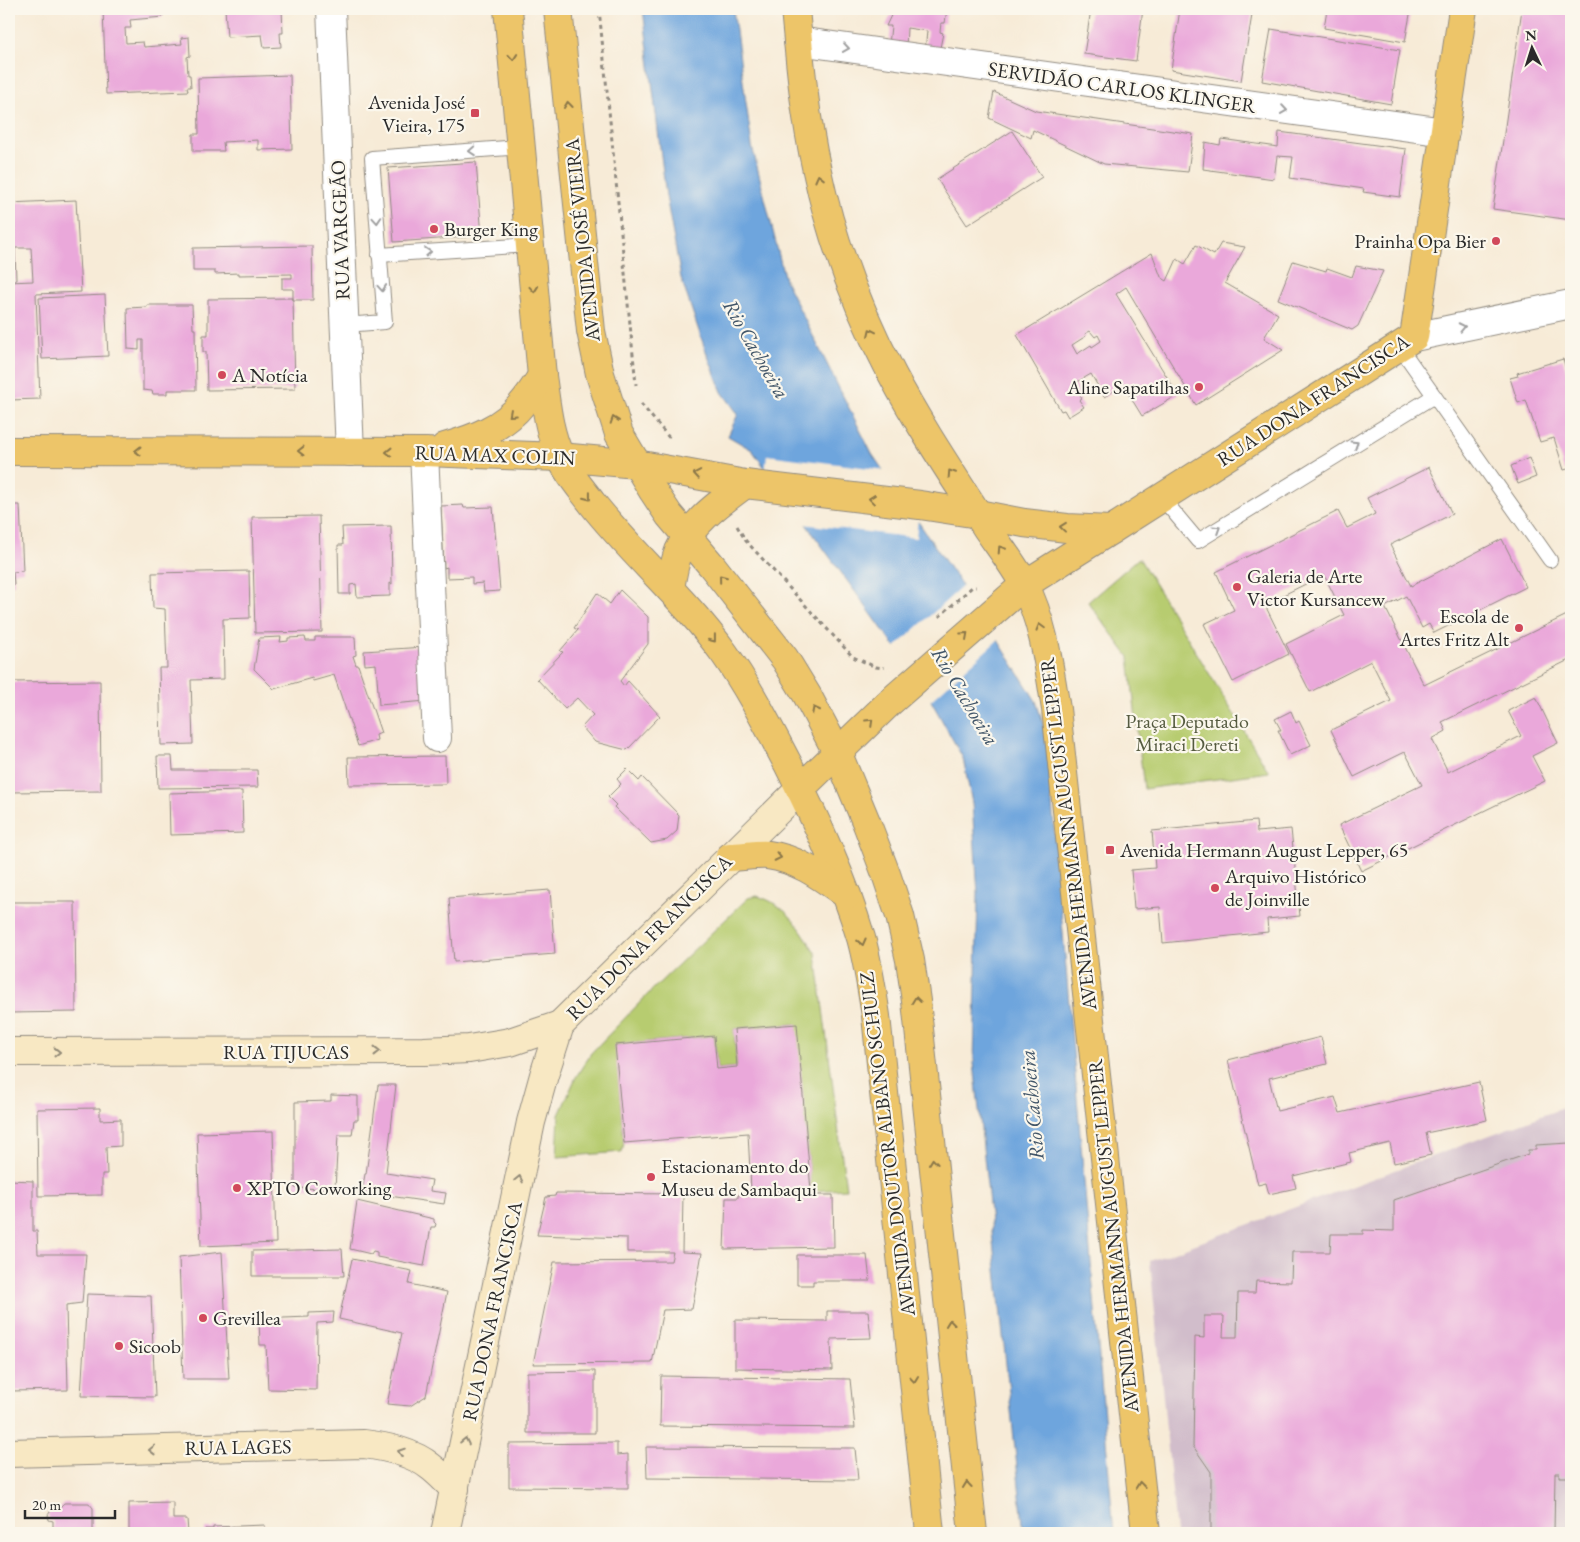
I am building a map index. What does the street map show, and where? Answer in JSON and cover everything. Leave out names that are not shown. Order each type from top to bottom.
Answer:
[{"type":"main road","points":[[508,9],[542,376],[548,416],[560,457]]},
{"type":"main road","name":"AVENIDA JOSÉ VIEIRA","points":[[558,9],[591,331],[600,374],[616,426],[636,464]]},
{"type":"main road","name":"AVENIDA HERMANN AUGUST LEPPER","points":[[795,9],[808,125],[817,171],[826,208],[843,261],[869,328],[922,429],[1024,585],[1037,617],[1047,654],[1056,709],[1146,1533]]},
{"type":"main road","name":"RUA DONA FRANCISCA","points":[[446,1533],[531,1122],[560,1025],[800,789],[903,691],[993,610],[1024,585],[1406,341],[1446,132],[1463,9]]},
{"type":"main road","points":[[426,452],[474,438],[501,424],[522,406],[542,376]]},
{"type":"main road","name":"RUA MAX COLIN","points":[[9,450],[426,452],[560,457],[636,464],[754,485],[978,514]]},
{"type":"main road","name":"AVENIDA DOUTOR ALBANO SCHULZ","points":[[560,457],[603,516],[699,622],[749,691],[800,789],[847,895],[861,939],[876,1016],[930,1533]]},
{"type":"main road","name":"AVENIDA DOUTOR ALBANO SCHULZ","points":[[636,464],[669,515],[688,536],[785,659],[807,695],[838,754],[858,800],[900,916],[910,960],[917,1011],[972,1533]]},
{"type":"main road","points":[[670,589],[680,549],[688,536],[703,518],[722,502],[754,485]]},
{"type":"main road","points":[[978,514],[1050,526],[1111,530]]},
{"type":"main road","points":[[730,857],[768,855],[791,860],[816,872],[847,895]]},
{"type":"main road","name":"RUA TIJUCAS","points":[[9,1052],[424,1051],[469,1049],[510,1042],[560,1025]]},
{"type":"main road","name":"RUA LAGES","points":[[9,1453],[364,1444],[387,1447],[408,1454],[430,1466],[455,1489]]},
{"type":"street","name":"RUA VARGEÃO","points":[[331,9],[350,452]]},
{"type":"street","name":"SERVIDÃO CARLOS KLINGER","points":[[798,41],[1446,132]]},
{"type":"street","points":[[1406,341],[1571,304]]},
{"type":"street","points":[[426,452],[437,738]]},
{"type":"lane","points":[[344,325],[385,322],[372,158],[521,147]]},
{"type":"lane","points":[[379,255],[530,245]]},
{"type":"lane","points":[[1406,341],[1434,396],[1550,560]]},
{"type":"lane","points":[[1162,498],[1198,541],[1434,396]]},
{"type":"path","points":[[599,9],[636,391]]},
{"type":"path","points":[[637,400],[701,475]]},
{"type":"path","points":[[722,502],[746,542],[853,657],[883,668]]},
{"type":"shaded area","points":[[1571,1105],[1571,1533],[1176,1533],[1150,1261]]},
{"type":"green space","name":"Praça Deputado Miraci Dereti","points":[[1139,558],[1269,772],[1144,789],[1129,657],[1088,602]]},
{"type":"green space","points":[[757,896],[768,900],[785,911],[816,954],[846,1189],[811,1191],[796,1024],[734,1029],[737,1067],[717,1069],[714,1036],[616,1045],[624,1143],[622,1152],[557,1157],[559,1115],[576,1077],[591,1053],[654,988],[748,898]]},
{"type":"water","name":"Rio Cachoeira","points":[[643,9],[733,9],[752,146],[785,280],[872,454],[986,621],[1036,701],[1046,733],[1114,1533],[1024,1533],[974,1063],[978,894],[972,803],[963,758],[920,681],[752,450],[728,436],[738,414],[722,392],[681,278],[666,196]]},
{"type":"pier","points":[[767,455],[885,470],[918,518],[916,538],[803,524],[765,472]]},
{"type":"pier","points":[[964,585],[999,639],[929,702],[918,683],[893,649]]},
{"type":"building","points":[[103,9],[163,9],[163,17],[130,20],[131,28],[125,28],[126,43],[143,42],[144,47],[182,44],[181,38],[189,37],[190,56],[187,57],[191,87],[187,87],[188,91],[106,94]]},
{"type":"building","points":[[225,9],[282,9],[283,33],[280,33],[281,47],[264,48],[262,35],[227,37]]},
{"type":"building","points":[[894,9],[947,9],[945,23],[941,23],[940,32],[943,33],[939,53],[925,51],[927,31],[907,28],[906,48],[889,45],[891,26],[886,26]]},
{"type":"building","points":[[1091,9],[1143,9],[1136,61],[1084,54]]},
{"type":"building","points":[[1180,9],[1253,9],[1241,81],[1171,70]]},
{"type":"building","points":[[1327,9],[1411,9],[1405,42],[1324,28]]},
{"type":"building","points":[[1522,9],[1571,9],[1571,220],[1493,209]]},
{"type":"building","points":[[1271,29],[1400,50],[1391,104],[1262,81]]},
{"type":"building","points":[[290,75],[292,149],[258,150],[258,140],[223,142],[224,151],[193,151],[193,134],[199,134],[198,78]]},
{"type":"building","points":[[994,92],[1036,111],[1193,134],[1188,172],[1104,164],[1033,130],[1031,138],[989,118]]},
{"type":"building","points":[[1012,131],[1042,177],[967,225],[937,179]]},
{"type":"building","points":[[1279,132],[1406,149],[1400,197],[1363,192],[1364,189],[1290,178],[1293,157],[1277,156],[1274,179],[1203,169],[1205,142],[1220,145],[1221,139],[1278,147]]},
{"type":"building","points":[[476,162],[482,236],[394,242],[388,168]]},
{"type":"building","points":[[76,200],[81,292],[36,294],[40,399],[10,400],[9,282],[33,281],[31,248],[15,248],[16,280],[9,280],[9,203]]},
{"type":"building","points":[[1221,243],[1245,247],[1225,283],[1278,314],[1264,338],[1283,350],[1196,405],[1126,287],[1116,294],[1178,395],[1142,416],[1123,385],[1104,397],[1091,374],[1074,384],[1082,398],[1079,400],[1084,407],[1068,417],[1064,410],[1061,411],[1017,335],[1152,253],[1161,277],[1167,281],[1177,259],[1185,264],[1196,245],[1214,255]],"holes":[[[1090,331],[1095,337],[1098,335],[1101,341],[1077,354],[1072,345]]]},
{"type":"building","points":[[312,246],[313,300],[293,300],[293,289],[282,289],[282,278],[292,278],[292,274],[239,275],[239,273],[215,274],[215,271],[193,271],[193,248]]},
{"type":"building","points":[[1293,261],[1326,271],[1327,268],[1352,277],[1356,266],[1383,271],[1358,326],[1352,330],[1278,299]]},
{"type":"building","points":[[105,295],[108,356],[42,359],[39,298]]},
{"type":"building","points":[[293,298],[295,389],[207,390],[206,352],[203,352],[203,335],[208,335],[208,299]]},
{"type":"building","points":[[147,305],[192,305],[193,329],[195,329],[196,390],[167,390],[167,394],[153,394],[152,391],[143,390],[143,340],[139,340],[139,350],[128,349],[127,308],[147,307]]},
{"type":"building","points":[[1563,359],[1571,386],[1571,468],[1564,470],[1554,438],[1540,442],[1526,400],[1518,403],[1510,378],[1518,376],[1517,373]]},
{"type":"building","points":[[1529,458],[1536,477],[1518,484],[1511,466]]},
{"type":"building","points":[[1429,467],[1452,514],[1390,545],[1411,586],[1502,539],[1526,587],[1434,633],[1429,624],[1422,628],[1406,596],[1385,607],[1424,685],[1571,613],[1571,659],[1442,722],[1446,731],[1432,739],[1448,772],[1521,736],[1508,711],[1536,697],[1558,743],[1532,756],[1545,781],[1361,871],[1339,825],[1422,785],[1405,752],[1354,777],[1331,730],[1391,701],[1371,661],[1310,692],[1286,644],[1344,615],[1324,575],[1267,603],[1263,595],[1261,597],[1289,654],[1233,682],[1204,624],[1234,610],[1216,572],[1338,511],[1347,528],[1375,514],[1367,498]]},
{"type":"building","points":[[9,505],[20,505],[23,571],[13,572],[14,585],[9,585]]},
{"type":"building","points":[[463,505],[464,508],[493,507],[500,591],[484,592],[483,583],[472,584],[472,577],[447,578],[447,567],[444,568],[441,506]]},
{"type":"building","points":[[319,516],[322,632],[255,633],[252,517]]},
{"type":"building","points":[[391,526],[392,584],[390,583],[390,596],[357,597],[356,584],[350,585],[350,594],[339,594],[338,545],[343,545],[342,527]]},
{"type":"building","points":[[249,571],[250,618],[223,619],[224,679],[191,680],[193,744],[161,745],[159,668],[167,668],[165,609],[153,608],[152,573]]},
{"type":"building","points":[[620,590],[648,617],[648,644],[620,681],[624,686],[628,681],[660,716],[627,750],[595,742],[582,727],[593,715],[577,698],[565,709],[537,679],[563,652],[560,651],[578,630],[574,628],[597,593],[610,604]]},
{"type":"building","points":[[281,637],[280,642],[288,641],[288,638],[305,637],[306,641],[315,641],[315,637],[355,637],[356,655],[353,656],[356,665],[358,665],[381,733],[376,735],[377,740],[358,746],[334,675],[313,681],[312,678],[274,689],[254,669],[259,638]]},
{"type":"building","points":[[424,647],[427,701],[379,705],[376,664],[365,665],[364,651]]},
{"type":"building","points":[[100,681],[101,791],[9,792],[9,682]]},
{"type":"building","points":[[1291,711],[1296,723],[1299,721],[1311,745],[1290,755],[1275,719]]},
{"type":"building","points":[[157,756],[172,756],[173,770],[257,770],[258,787],[158,788]]},
{"type":"building","points":[[445,756],[446,784],[349,785],[348,757]]},
{"type":"building","points":[[627,769],[639,781],[642,777],[679,815],[677,831],[667,840],[651,843],[614,807],[616,805],[608,797],[621,784],[617,779]]},
{"type":"building","points":[[242,791],[243,833],[170,835],[169,793]]},
{"type":"building","name":"Arquivo Histórico de Joinville","points":[[1256,821],[1257,832],[1291,829],[1300,916],[1267,919],[1268,932],[1163,943],[1160,907],[1134,909],[1131,870],[1155,868],[1152,831]]},
{"type":"building","points":[[550,890],[555,954],[454,962],[449,898]]},
{"type":"building","points":[[9,902],[75,902],[76,1012],[9,1013]]},
{"type":"building","points":[[797,1024],[811,1191],[751,1190],[748,1133],[624,1143],[615,1045],[714,1036],[717,1069],[737,1067],[734,1029]]},
{"type":"building","points":[[1321,1037],[1327,1064],[1269,1078],[1277,1111],[1335,1097],[1340,1113],[1479,1082],[1487,1120],[1426,1133],[1431,1155],[1394,1163],[1390,1143],[1349,1153],[1351,1162],[1293,1176],[1296,1188],[1269,1194],[1266,1183],[1258,1185],[1228,1060]]},
{"type":"building","points":[[378,1085],[396,1085],[386,1173],[432,1180],[430,1191],[446,1193],[444,1204],[362,1192]]},
{"type":"building","points":[[331,1095],[358,1096],[358,1120],[354,1120],[352,1135],[338,1135],[335,1189],[295,1188],[295,1102],[331,1101]]},
{"type":"building","points":[[100,1108],[100,1120],[121,1119],[121,1146],[106,1147],[107,1174],[102,1174],[102,1195],[38,1196],[37,1109]]},
{"type":"building","name":"XPTO Coworking","points":[[273,1131],[276,1243],[201,1246],[197,1133]]},
{"type":"building","points":[[1570,1138],[1571,1477],[1559,1477],[1559,1473],[1555,1473],[1554,1533],[1211,1533],[1211,1472],[1193,1446],[1195,1337],[1204,1338],[1204,1316],[1224,1316],[1223,1337],[1237,1337],[1238,1293],[1255,1293],[1256,1281],[1291,1282],[1292,1252],[1330,1252],[1331,1234],[1363,1234],[1363,1230],[1394,1231],[1394,1200],[1528,1154],[1528,1150],[1536,1150],[1536,1145],[1569,1143]]},
{"type":"building","points":[[9,1180],[33,1181],[33,1231],[37,1231],[38,1254],[86,1254],[82,1303],[66,1305],[68,1390],[10,1391]]},
{"type":"building","points":[[556,1193],[683,1194],[682,1252],[702,1253],[692,1309],[663,1310],[652,1363],[533,1364],[554,1262],[671,1261],[673,1252],[627,1252],[627,1238],[537,1235],[546,1197],[555,1196]]},
{"type":"building","points":[[738,1195],[833,1195],[834,1247],[724,1249],[726,1198],[738,1198]]},
{"type":"building","points":[[357,1201],[434,1219],[436,1224],[435,1227],[431,1227],[424,1266],[377,1257],[377,1252],[373,1251],[371,1254],[350,1249]]},
{"type":"building","points":[[342,1249],[344,1276],[252,1276],[252,1251]]},
{"type":"building","name":"Grevillea","points":[[222,1252],[229,1379],[183,1379],[179,1257]]},
{"type":"building","points":[[797,1255],[867,1255],[870,1281],[813,1281],[813,1285],[797,1285]]},
{"type":"building","points":[[352,1259],[412,1271],[409,1284],[447,1292],[426,1396],[410,1406],[387,1404],[402,1333],[339,1319]]},
{"type":"building","name":"Sicoob","points":[[87,1294],[151,1296],[155,1397],[81,1396]]},
{"type":"building","points":[[827,1311],[868,1311],[871,1338],[831,1339],[832,1370],[735,1368],[735,1320],[827,1321]]},
{"type":"building","points":[[334,1312],[333,1322],[317,1323],[316,1390],[268,1389],[266,1345],[260,1345],[259,1319],[309,1317],[309,1313]]},
{"type":"building","points":[[595,1371],[595,1433],[527,1433],[527,1372]]},
{"type":"building","points":[[661,1376],[850,1379],[855,1428],[660,1426]]},
{"type":"building","points":[[617,1443],[617,1455],[628,1454],[628,1488],[509,1487],[509,1444]]},
{"type":"building","points":[[646,1447],[855,1448],[858,1480],[647,1478]]},
{"type":"building","points":[[173,1502],[173,1519],[187,1519],[188,1533],[129,1533],[129,1503]]},
{"type":"building","points":[[64,1503],[89,1503],[93,1508],[93,1533],[53,1533],[53,1521],[49,1520],[48,1515],[52,1509],[58,1509]]},
{"type":"building","points":[[265,1525],[265,1533],[205,1533],[205,1529],[213,1529],[213,1527]]},
{"type":"place","name":"Avenida José Vieira, 175","points":[[475,113]]},
{"type":"place","name":"Burger King","points":[[434,229]]},
{"type":"place","name":"Prainha Opa Bier","points":[[1496,241]]},
{"type":"place","name":"A Notícia","points":[[222,375]]},
{"type":"place","name":"Aline Sapatilhas","points":[[1199,387]]},
{"type":"place","name":"Galeria de Arte Victor Kursancew","points":[[1237,587]]},
{"type":"place","name":"Escola de Artes Fritz Alt","points":[[1519,628]]},
{"type":"place","name":"Avenida Hermann August Lepper, 65","points":[[1110,850]]},
{"type":"place","name":"Arquivo Histórico de Joinville","points":[[1215,888]]},
{"type":"place","name":"Estacionamento do Museu de Sambaqui","points":[[651,1177]]},
{"type":"place","name":"XPTO Coworking","points":[[237,1188]]},
{"type":"place","name":"Grevillea","points":[[203,1318]]},
{"type":"place","name":"Sicoob","points":[[119,1346]]}]
